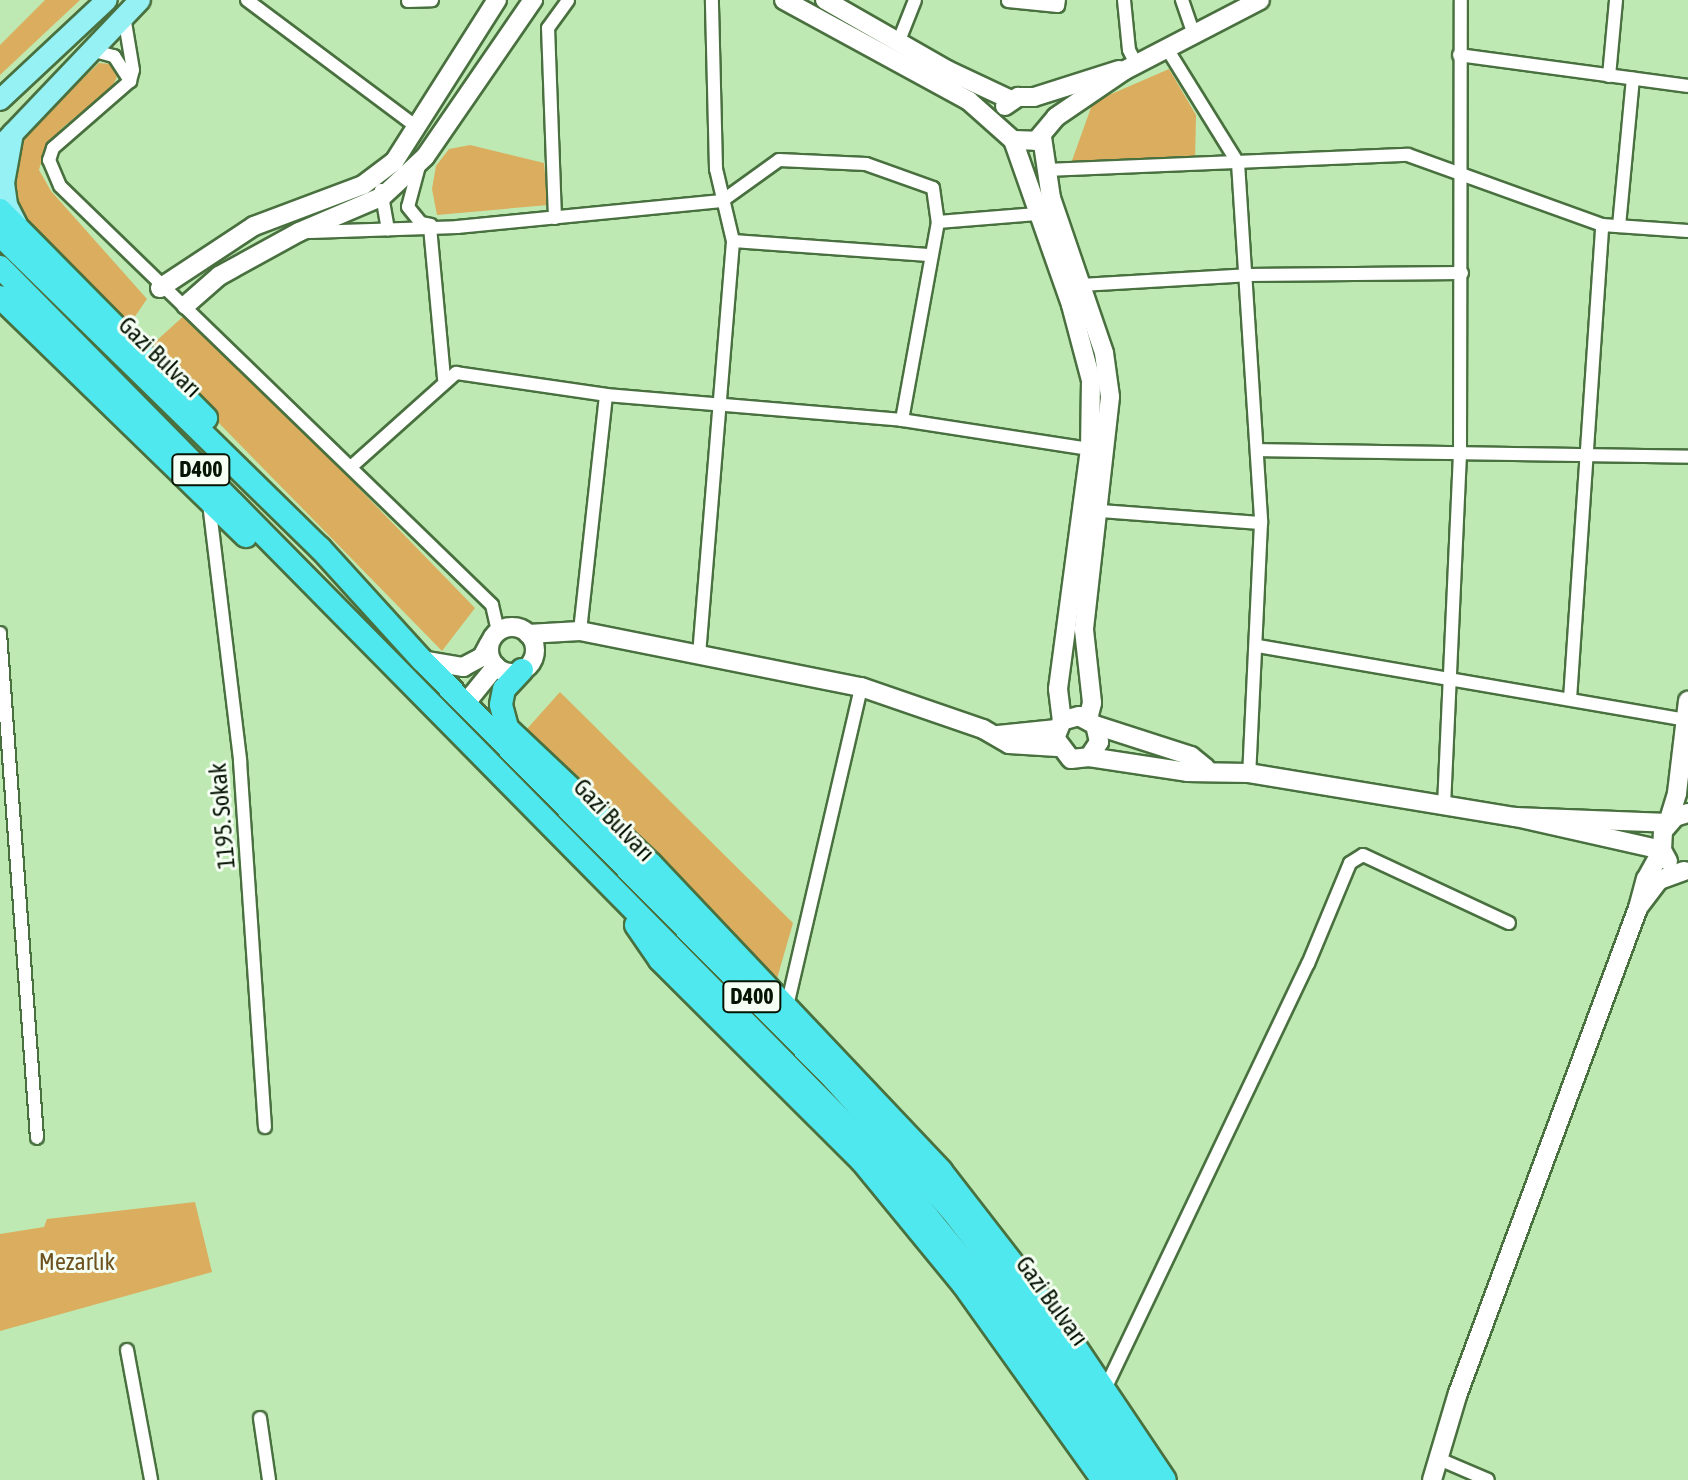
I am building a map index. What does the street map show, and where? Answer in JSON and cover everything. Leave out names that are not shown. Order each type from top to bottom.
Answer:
[{"type":"highway","points":[[0,210],[16,235]]},
{"type":"highway","points":[[0,223],[16,235],[268,482],[320,548]]},
{"type":"highway","name":"Gazi Bulvarı","points":[[16,235],[17,299],[320,548],[422,660],[832,1077],[953,1212],[1041,1326],[1144,1480]]},
{"type":"highway","name":"Gazi Bulvarı","points":[[0,267],[17,299],[374,647],[893,1173],[1028,1340],[1123,1480]]},
{"type":"highway","points":[[17,299],[209,503],[374,647]]},
{"type":"highway","points":[[527,665],[504,689],[501,705],[507,728],[651,864],[787,1006],[979,1217],[1105,1389],[1165,1480]]},
{"type":"highway","points":[[606,881],[660,960],[861,1160],[908,1216],[1048,1397],[1103,1480]]},
{"type":"main road","points":[[0,100],[107,0]]},
{"type":"main road","points":[[0,147],[140,0]]},
{"type":"main road","points":[[13,130],[4,183],[16,235]]},
{"type":"street","points":[[247,0],[417,127]]},
{"type":"street","points":[[408,1],[432,0]]},
{"type":"street","points":[[444,227],[421,223],[408,207],[413,177],[533,0]]},
{"type":"street","points":[[555,218],[548,28],[568,0]]},
{"type":"street","points":[[699,655],[723,405],[733,241],[731,217],[722,201],[712,0]]},
{"type":"street","points":[[784,0],[969,101],[1008,134],[1028,143],[1131,67],[1193,32],[1260,0]]},
{"type":"street","points":[[825,0],[898,43],[1011,100],[1034,97],[1131,67]]},
{"type":"street","points":[[898,43],[915,0]]},
{"type":"street","points":[[1008,1],[1058,6],[1059,0]]},
{"type":"street","points":[[1124,0],[1131,67]]},
{"type":"street","points":[[1182,0],[1193,32]]},
{"type":"street","points":[[1444,806],[1460,454],[1461,0]]},
{"type":"street","points":[[1609,76],[1616,0]]},
{"type":"street","points":[[160,288],[254,226],[313,207],[375,176],[394,162],[493,1]]},
{"type":"street","points":[[124,16],[133,70],[130,81],[53,148],[49,160],[60,186],[160,288],[186,305],[492,605],[491,650],[465,704]]},
{"type":"street","points":[[1166,47],[1238,163],[1261,523],[1256,546],[1258,646],[1249,773]]},
{"type":"street","points":[[91,50],[114,56],[130,81]]},
{"type":"street","points":[[1459,55],[1688,86]]},
{"type":"street","points":[[1619,226],[1633,79]]},
{"type":"street","points":[[1034,97],[1046,107],[1046,170],[1104,353],[1110,397],[1100,511],[1084,630],[1092,722],[1099,742],[1089,757]]},
{"type":"street","points":[[1011,100],[1002,113],[1008,134],[1087,359],[1090,449],[1058,689],[1059,732],[1071,759],[1089,757],[1187,772],[1206,768],[1249,773],[1515,817],[1662,850],[1687,872]]},
{"type":"street","points":[[1046,170],[1408,155],[1602,225],[1688,231]]},
{"type":"street","points":[[186,305],[219,276],[299,232],[383,196],[425,157]]},
{"type":"street","points":[[299,232],[444,227],[722,201],[779,160],[866,164],[933,188],[938,222],[928,255],[902,420]]},
{"type":"street","points":[[375,176],[383,196],[388,229]]},
{"type":"street","points":[[938,222],[1037,214]]},
{"type":"street","points":[[1570,699],[1602,225]]},
{"type":"street","points":[[430,227],[444,379]]},
{"type":"street","points":[[733,241],[928,255]]},
{"type":"street","points":[[1081,285],[1247,275],[1462,273]]},
{"type":"street","points":[[352,466],[444,379],[456,373],[606,395],[902,420],[1090,449]]},
{"type":"street","points":[[580,631],[606,395]]},
{"type":"street","points":[[1257,450],[1688,457]]},
{"type":"street","name":"1195. Sokak","points":[[209,503],[241,776],[265,1127]]},
{"type":"street","points":[[1100,511],[1261,523]]},
{"type":"street","points":[[422,660],[463,667],[491,650],[514,627],[528,634],[555,636],[580,631],[861,687],[998,735],[1059,732],[1092,722],[1191,756],[1206,768]]},
{"type":"street","points":[[0,633],[37,1138]]},
{"type":"street","points":[[527,665],[534,647],[528,634]]},
{"type":"street","points":[[491,650],[508,673],[527,665],[555,636]]},
{"type":"street","points":[[1258,646],[1452,676],[1570,699],[1687,710],[1662,850],[1646,879],[1638,908],[1458,1393],[1432,1480]]},
{"type":"street","points":[[787,1006],[861,687]]},
{"type":"street","points":[[1515,817],[1668,823],[1688,813]]},
{"type":"street","points":[[1105,1389],[1308,964],[1350,863],[1363,855],[1509,923]]},
{"type":"street","points":[[1638,908],[1659,880],[1687,872]]},
{"type":"street","points":[[127,1350],[151,1480]]},
{"type":"street","points":[[260,1418],[269,1480]]},
{"type":"street","points":[[1439,1459],[1488,1480]]},
{"type":"green space","points":[[45,0],[80,0],[0,75],[0,45]]},
{"type":"green space","points":[[99,63],[110,64],[117,77],[112,87],[62,128],[45,148],[39,170],[51,191],[147,299],[127,328],[28,222],[15,193],[15,154],[32,127]]},
{"type":"green space","points":[[1169,69],[1196,115],[1195,160],[1069,169],[1093,102]]},
{"type":"green space","points":[[470,145],[544,163],[548,205],[437,215],[432,189],[436,166],[449,149]]},
{"type":"green space","points":[[188,312],[475,608],[442,651],[167,370],[154,343]]},
{"type":"green space","points":[[560,692],[793,923],[774,989],[526,730]]},
{"type":"green space","name":"Mezarlık","points":[[195,1202],[212,1272],[0,1331],[0,1234],[44,1227],[47,1219]]}]
